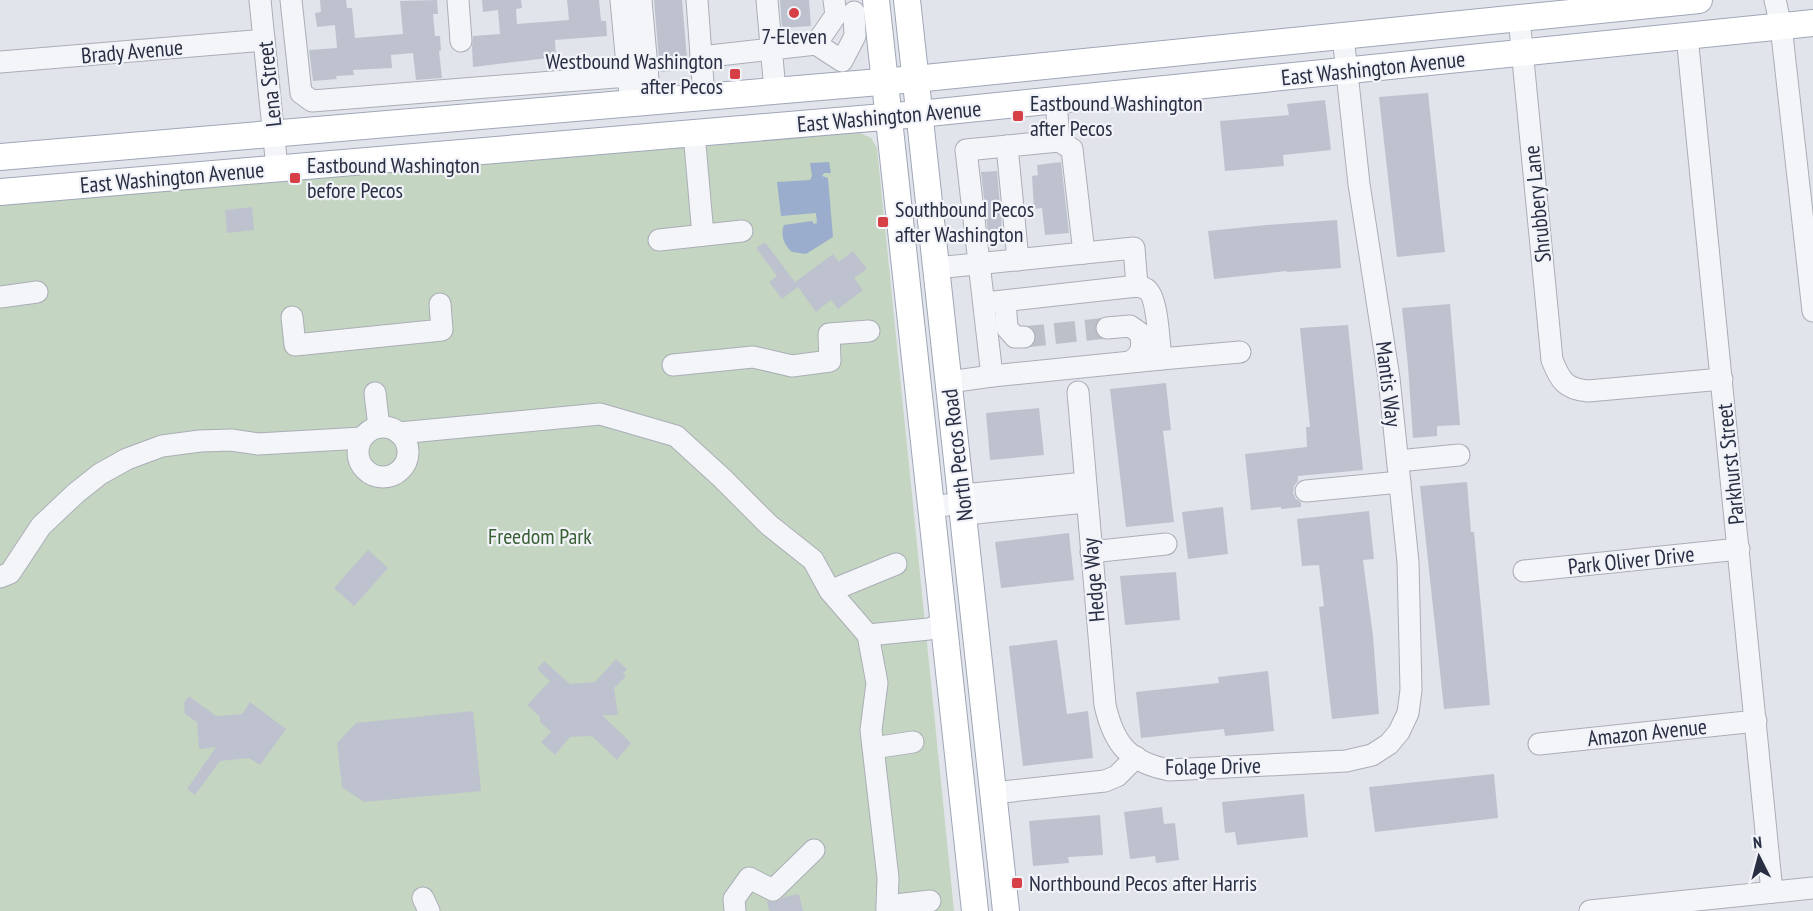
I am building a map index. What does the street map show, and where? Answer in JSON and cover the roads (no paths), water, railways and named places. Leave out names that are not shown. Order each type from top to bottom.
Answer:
[{"type":"main road","name":"North Pecos Road","points":[[907,0],[1006,911]]},
{"type":"main road","name":"East Washington Avenue","points":[[0,192],[62,186],[137,167],[276,150],[564,109],[775,91],[887,99],[1344,36],[1698,0]]},
{"type":"main road","name":"North Pecos Road","points":[[856,7],[887,99],[975,911]]},
{"type":"main road","points":[[1778,13],[1813,10]]},
{"type":"main road","name":"East Washington Avenue","points":[[887,99],[917,96],[1056,100],[1688,36],[1778,13],[1813,22]]},
{"type":"main road","points":[[694,133],[715,120],[744,110],[887,99]]},
{"type":"main road","points":[[352,162],[357,154],[364,150],[512,126],[564,109]]},
{"type":"main road","name":"East Washington Avenue","points":[[0,157],[276,150],[352,162],[694,133]]},
{"type":"main road","points":[[944,623],[956,626],[961,635],[972,733],[993,793]]},
{"type":"street","name":"Lena Street","points":[[260,0],[276,150]]},
{"type":"street","points":[[291,0],[301,93],[312,101],[628,76]]},
{"type":"street","points":[[458,0],[461,41]]},
{"type":"street","points":[[621,0],[628,76],[640,102]]},
{"type":"street","points":[[640,102],[641,0]]},
{"type":"street","points":[[697,0],[704,97]]},
{"type":"street","points":[[766,0],[775,91]]},
{"type":"street","points":[[701,57],[816,44],[856,7]]},
{"type":"street","points":[[816,44],[843,61],[855,36],[856,7]]},
{"type":"street","points":[[1778,13],[1813,311]]},
{"type":"street","name":"Shrubbery Lane","points":[[1519,18],[1552,360],[1559,378],[1576,390],[1588,391],[1722,379]]},
{"type":"street","name":"Mantis Way","points":[[1344,36],[1359,184],[1389,378],[1408,562],[1411,690],[1408,713],[1398,732]]},
{"type":"street","name":"Parkhurst Street","points":[[1688,36],[1756,721],[1765,899]]},
{"type":"street","name":"Brady Avenue","points":[[0,62],[264,40]]},
{"type":"street","points":[[1056,100],[1059,141]]},
{"type":"street","points":[[694,133],[703,236]]},
{"type":"street","points":[[1024,336],[1015,337],[1009,331],[980,264],[966,150],[1059,141],[1072,149],[1084,253]]},
{"type":"street","points":[[1006,146],[1018,260]]},
{"type":"street","points":[[659,240],[742,231]]},
{"type":"street","points":[[936,268],[1134,248],[1137,286]]},
{"type":"street","points":[[995,302],[1137,286],[1146,289],[1151,294],[1155,310],[1161,359]]},
{"type":"street","points":[[0,297],[37,292]]},
{"type":"street","points":[[992,376],[995,302]]},
{"type":"street","points":[[292,317],[295,345],[442,330],[440,304]]},
{"type":"street","points":[[949,382],[1123,364],[1137,359],[1142,346],[1140,333],[1130,326],[1107,327]]},
{"type":"street","points":[[673,365],[753,357],[792,366],[830,361],[829,334],[869,331]]},
{"type":"street","points":[[1131,361],[1240,352]]},
{"type":"street","name":"Hedge Way","points":[[1078,392],[1105,705],[1110,727],[1125,751],[1136,757]]},
{"type":"street","points":[[0,577],[10,573],[41,526],[76,493],[100,474],[127,459],[162,446],[231,440],[258,444],[370,432],[390,428],[399,433],[408,447],[408,456],[400,471],[385,478],[369,474],[363,469],[357,453],[370,432],[375,393]]},
{"type":"street","points":[[399,433],[600,414],[676,436],[722,477],[769,525],[813,560],[830,591],[868,635],[877,683],[871,729],[888,878],[887,909],[930,901]]},
{"type":"street","points":[[1306,491],[1399,472],[1459,455]]},
{"type":"street","points":[[931,507],[963,503],[973,494],[1085,492]]},
{"type":"street","points":[[1091,552],[1166,544]]},
{"type":"street","name":"Park Oliver Drive","points":[[1524,571],[1738,549]]},
{"type":"street","points":[[830,591],[896,564]]},
{"type":"street","points":[[868,635],[929,629],[944,623]]},
{"type":"street","name":"Amazon Avenue","points":[[1539,744],[1756,721]]},
{"type":"street","name":"Folage Drive","points":[[993,793],[1105,781],[1118,776],[1136,757],[1149,766],[1169,770],[1346,761],[1372,755],[1389,744],[1398,732]]},
{"type":"street","points":[[873,748],[913,742]]},
{"type":"street","points":[[735,911],[734,899],[750,878],[773,890],[814,850]]},
{"type":"street","points":[[1590,911],[1765,899],[1813,888]]},
{"type":"water","points":[[829,162],[831,173],[824,173],[822,176],[828,178],[833,237],[806,254],[792,252],[784,240],[782,232],[784,225],[812,221],[814,224],[817,223],[816,213],[781,216],[777,182],[810,180],[812,176],[810,163]]},
{"type":"tunnel","points":[[1024,337],[1107,328]]},
{"type":"place","name":"7-Eleven","points":[[794,13]]},
{"type":"place","name":"Westbound Washington after Pecos","points":[[735,74]]},
{"type":"place","name":"Eastbound Washington after Pecos","points":[[1018,116]]},
{"type":"place","name":"Eastbound Washington before Pecos","points":[[295,178]]},
{"type":"place","name":"Southbound Pecos after Washington","points":[[883,222]]},
{"type":"place","name":"Northbound Pecos after Harris","points":[[1017,883]]},
{"type":"park label","name":"Freedom Park","points":[[540,536]]}]
